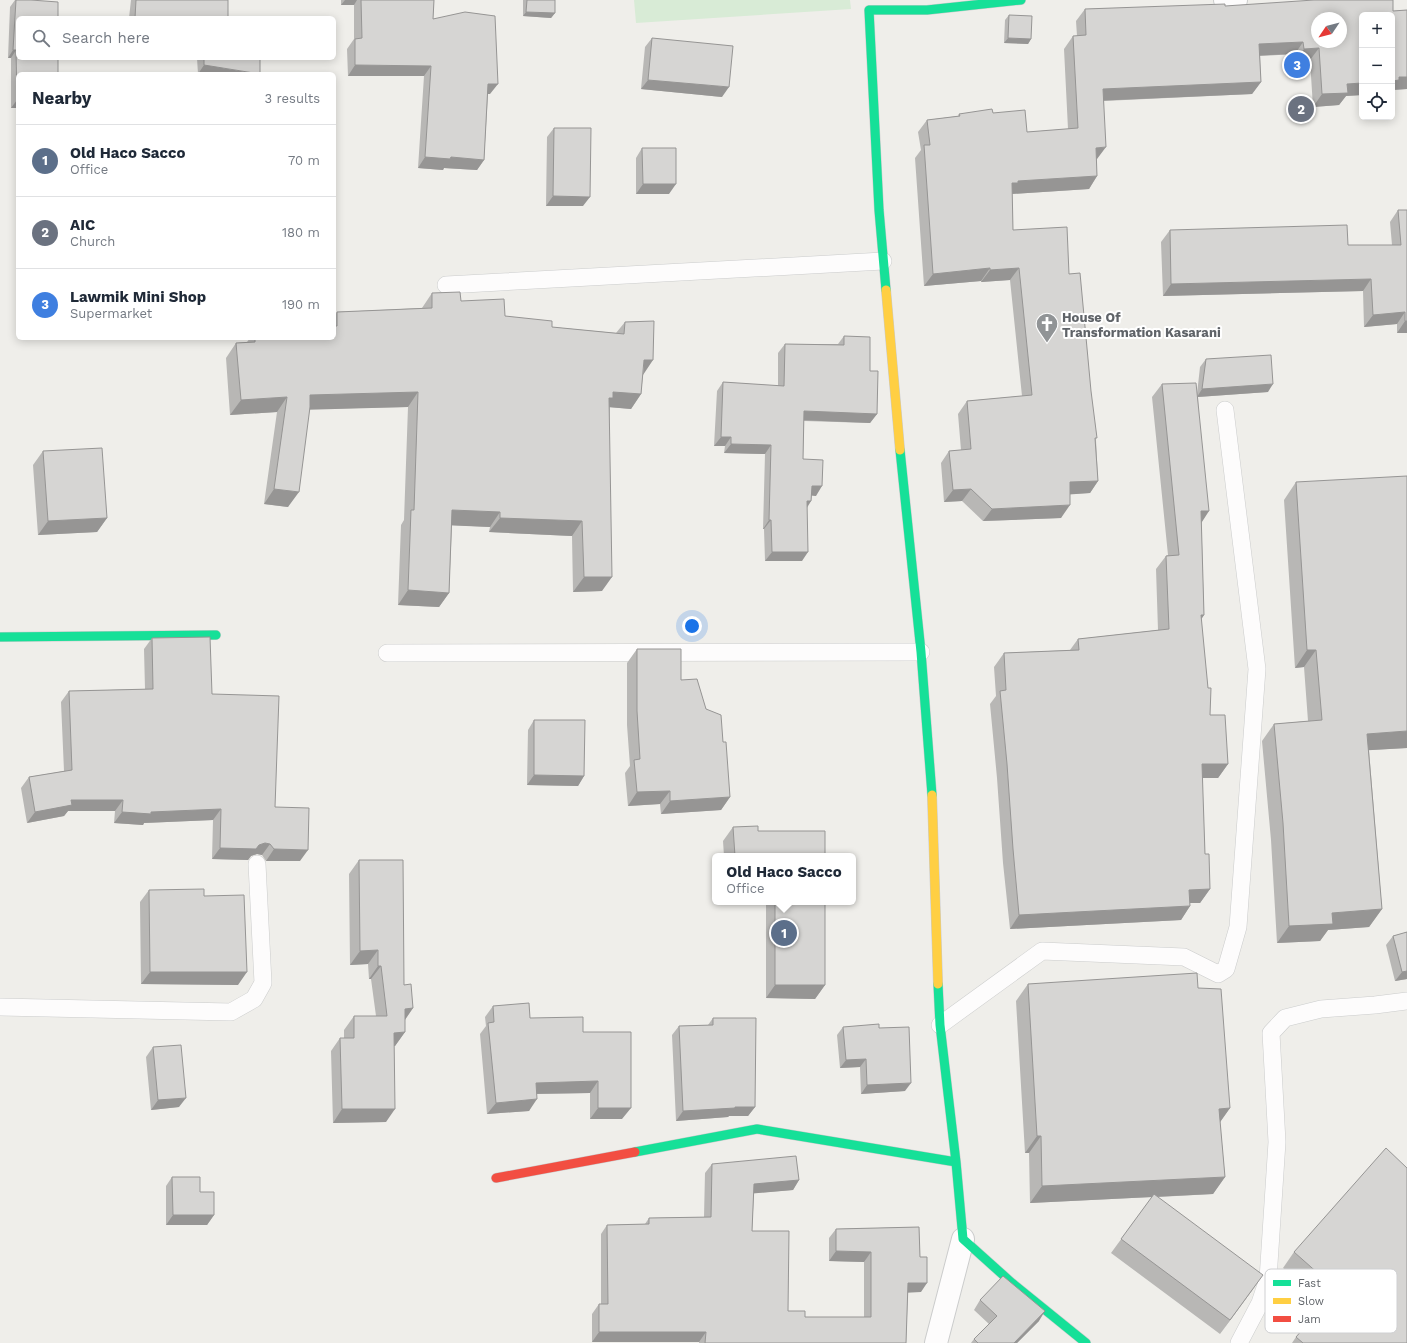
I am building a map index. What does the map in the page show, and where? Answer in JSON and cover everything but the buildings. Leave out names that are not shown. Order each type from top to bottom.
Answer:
[{"type":"street","points":[[936,1343],[963,1240],[956,1162],[940,1025],[935,922],[933,814],[921,652],[901,455],[879,210],[870,5],[899,12],[943,10],[1021,0]]},
{"type":"street","points":[[1225,0],[1236,0]]},
{"type":"street","points":[[0,638],[216,635]]},
{"type":"street","points":[[496,1178],[757,1129],[956,1162]]},
{"type":"street","points":[[963,1240],[1012,1283],[1086,1343]]},
{"type":"lane","points":[[446,285],[883,261]]},
{"type":"lane","points":[[940,1025],[1042,951],[1184,957],[1218,974],[1226,969],[1238,927],[1257,669],[1225,410]]},
{"type":"lane","points":[[387,654],[921,652]]},
{"type":"lane","points":[[0,1007],[231,1012],[254,999],[263,983],[257,864]]},
{"type":"lane","points":[[1269,1269],[1277,1142],[1271,1033],[1285,1018],[1321,1009],[1407,1001]]},
{"type":"lane","points":[[1239,1343],[1260,1303],[1265,1287]]},
{"type":"green space","points":[[634,0],[850,0],[851,9],[636,23]]},
{"type":"traffic: fast","points":[[886,290],[879,210],[869,10],[927,10],[1021,0]]},
{"type":"traffic: fast","points":[[900,450],[921,652],[932,795]]},
{"type":"traffic: fast","points":[[0,637],[216,635]]},
{"type":"traffic: fast","points":[[938,984],[940,1025],[956,1162],[963,1239],[1012,1283],[1086,1343]]},
{"type":"traffic: fast","points":[[635,1152],[757,1129],[956,1162]]},
{"type":"traffic: slow","points":[[886,290],[900,450]]},
{"type":"traffic: slow","points":[[932,795],[938,984]]},
{"type":"traffic: jam","points":[[496,1178],[635,1152]]},
{"type":"place","name":"Lawmik Mini Shop","points":[[1297,65]]},
{"type":"place","name":"AIC","points":[[1301,109]]},
{"type":"place","name":"House Of Transformation Kasarani","points":[[1047,344]]},
{"type":"place","name":"Old Haco Sacco","points":[[784,933]]}]
